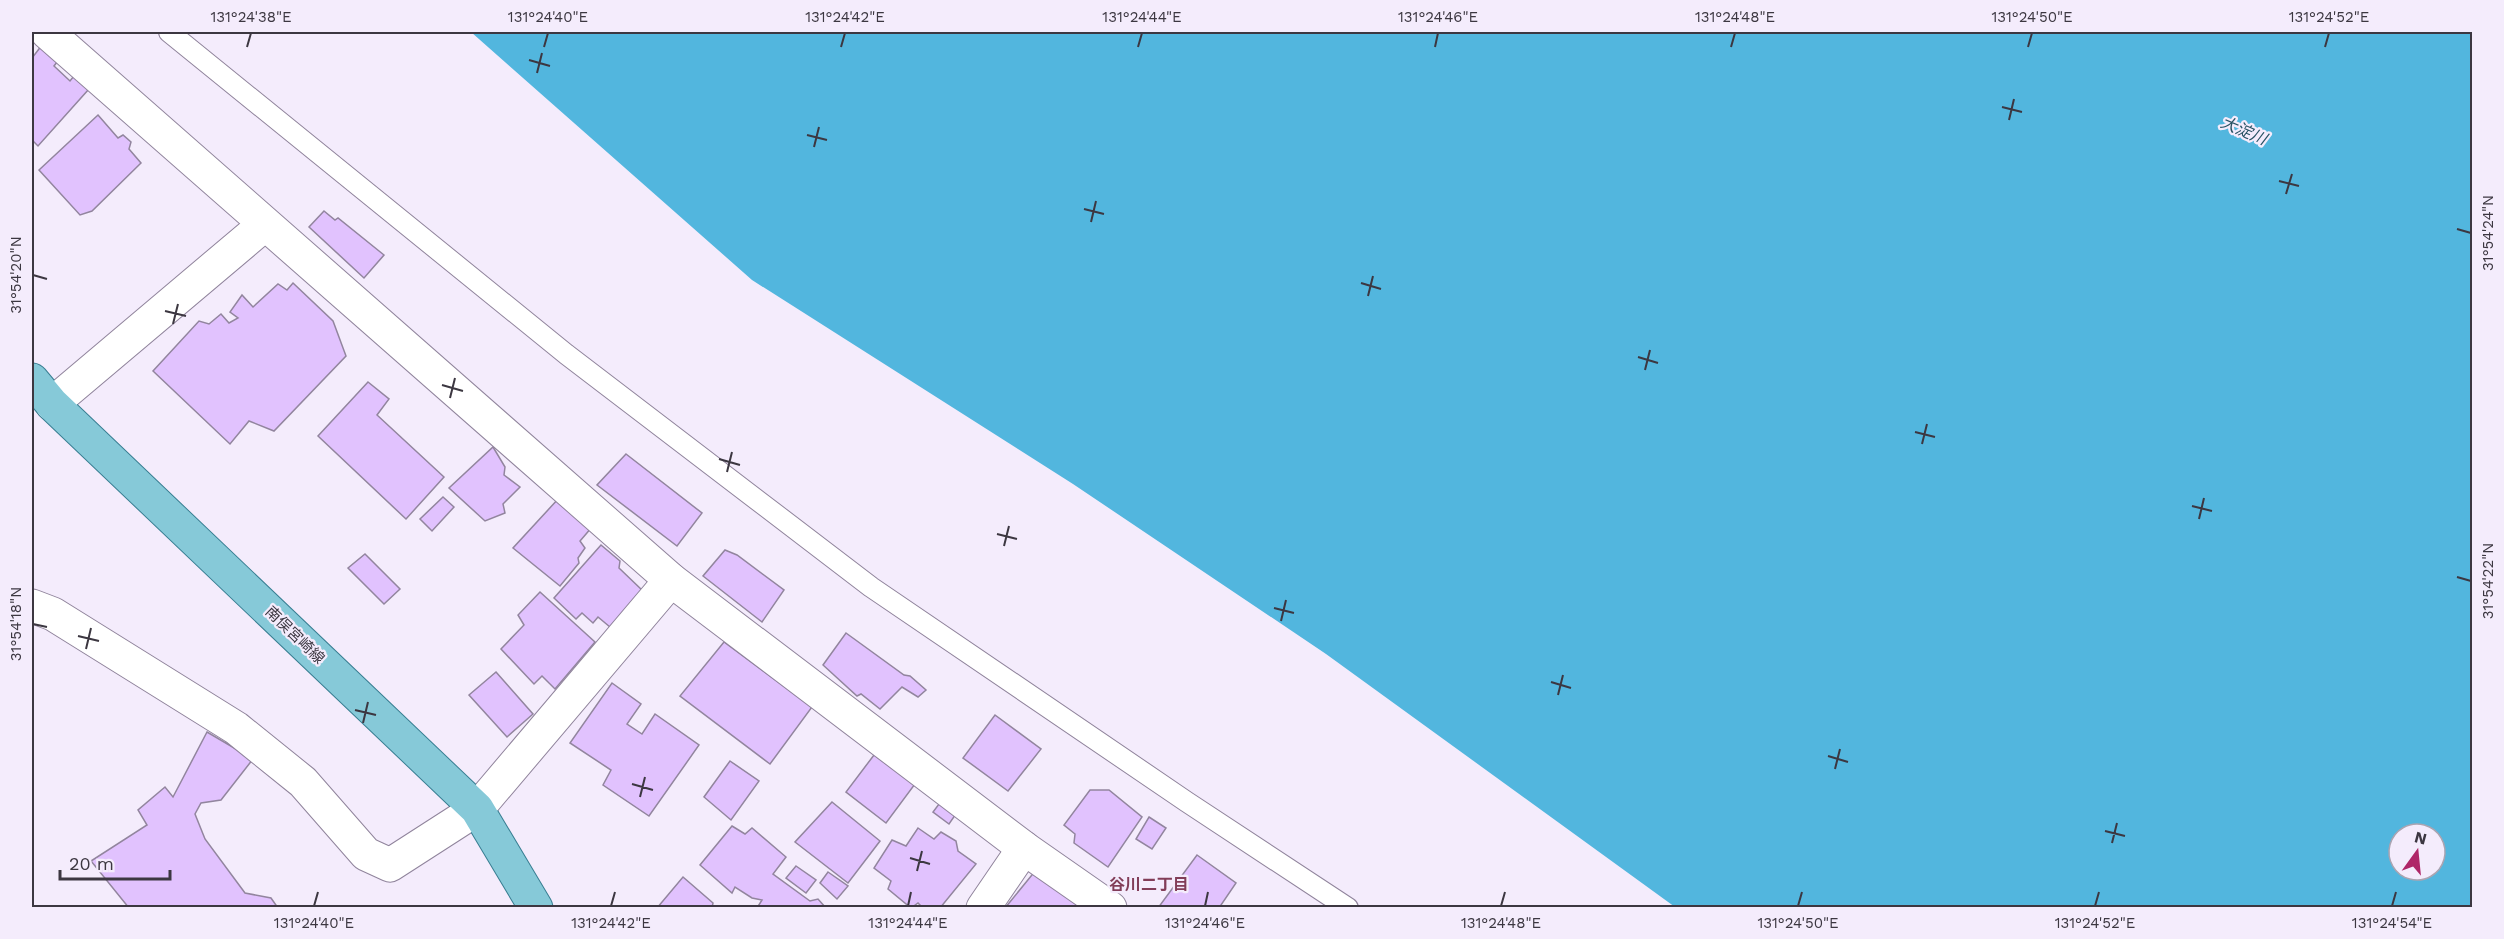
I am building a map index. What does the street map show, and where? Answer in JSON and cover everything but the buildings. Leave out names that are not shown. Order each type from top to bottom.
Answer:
[{"type":"main road","name":"南俣宮崎線","points":[[42,392],[477,809],[536,908]]},
{"type":"street","points":[[47,32],[264,225],[671,580],[1024,848],[1110,908]]},
{"type":"street","points":[[42,392],[264,225]]},
{"type":"street","points":[[32,606],[53,614],[236,728],[303,782],[366,854],[390,865],[477,809],[671,580]]},
{"type":"street","points":[[983,908],[1024,848]]},
{"type":"lane","points":[[169,32],[567,354],[871,587],[1177,796],[1348,908]]},
{"type":"water","name":"大淀川","points":[[471,32],[2472,32],[2472,907],[1675,907],[1326,654],[1073,484],[752,280]]},
{"type":"district","name":"谷川二丁目","points":[[1149,884]]}]
